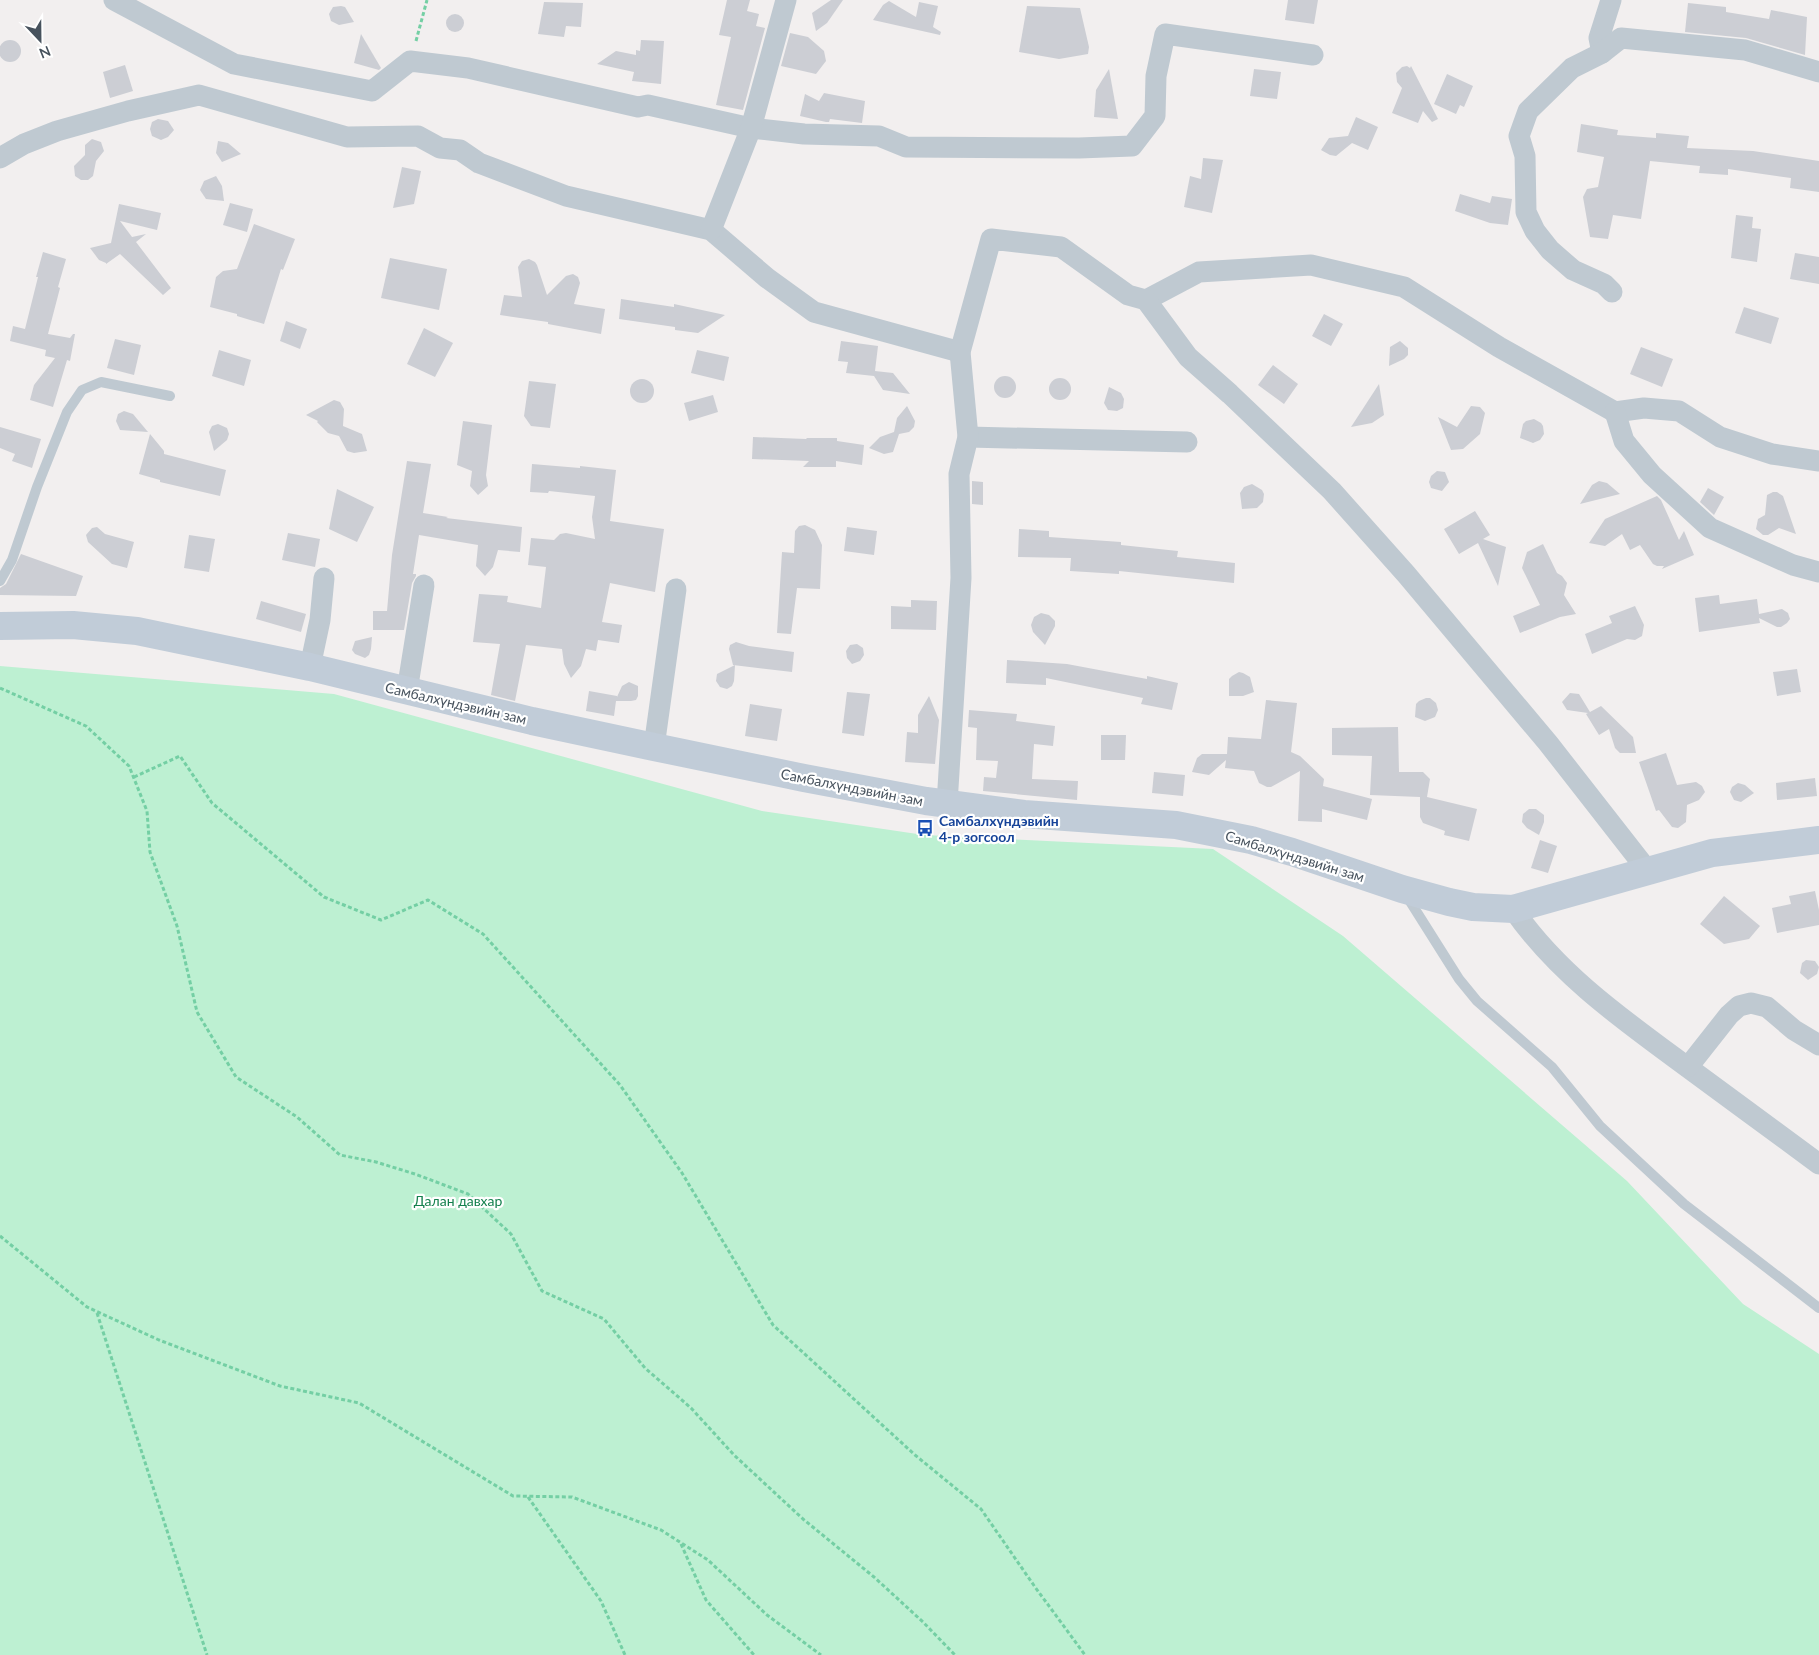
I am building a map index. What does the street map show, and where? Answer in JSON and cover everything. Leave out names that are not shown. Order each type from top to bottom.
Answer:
[{"type":"street","points":[[114,0],[234,64],[372,91],[410,61],[468,68],[638,107],[648,105],[751,128],[804,134],[879,136],[906,148],[1079,148],[1132,146],[1155,116],[1156,76],[1165,34],[1313,55]]},
{"type":"street","points":[[711,230],[751,128],[786,0]]},
{"type":"street","points":[[1602,53],[1599,38],[1611,0]]},
{"type":"street","points":[[1612,292],[1604,284],[1573,270],[1550,250],[1535,231],[1526,212],[1525,156],[1519,136],[1528,111],[1572,68],[1602,53],[1621,38],[1745,50],[1819,72]]},
{"type":"street","points":[[0,158],[24,144],[57,131],[128,110],[198,95],[347,137],[418,136],[440,148],[460,150],[479,163],[566,196],[711,230],[767,278],[814,312],[960,352]]},
{"type":"street","points":[[947,804],[961,578],[959,474],[968,437],[960,352],[991,239],[1061,247],[1128,295],[1146,300],[1188,357],[1230,394],[1332,491],[1406,574],[1548,743],[1648,871]]},
{"type":"street","points":[[1146,300],[1199,272],[1311,265],[1404,287],[1499,347],[1615,412],[1644,408],[1679,411],[1720,437],[1772,454],[1819,461]]},
{"type":"street","points":[[1615,412],[1624,441],[1652,475],[1710,528],[1793,565],[1819,572]]},
{"type":"street","points":[[968,437],[1187,442]]},
{"type":"street","points":[[310,667],[320,620],[324,578]]},
{"type":"street","points":[[407,691],[424,585]]},
{"type":"street","points":[[654,747],[676,589]]},
{"type":"street","name":"Самбалхүндэвийн зам","points":[[0,626],[73,625],[137,631],[310,667],[654,747],[842,786],[947,804],[1024,814],[1176,825],[1200,829],[1292,852],[1402,889],[1473,906],[1512,909],[1719,852],[1819,840]]},
{"type":"street","points":[[1512,909],[1554,960],[1616,1015],[1819,1164]]},
{"type":"street","points":[[1688,1068],[1729,1015],[1739,1006],[1751,1002],[1767,1007],[1794,1030],[1819,1046]]},
{"type":"lane","points":[[0,581],[12,560],[37,487],[67,412],[82,390],[101,382],[170,396]]},
{"type":"lane","points":[[1402,889],[1459,979],[1471,994],[1552,1067],[1600,1126],[1684,1204],[1819,1308]]},
{"type":"path","points":[[410,61],[428,0]]},
{"type":"path","points":[[0,688],[86,726],[129,766],[147,811],[150,852],[177,926],[197,1012],[236,1076],[297,1117],[340,1155],[376,1162],[416,1174],[468,1194],[511,1234],[542,1292],[604,1319],[646,1368],[691,1408],[734,1455],[802,1519],[924,1622],[955,1655]]},
{"type":"path","points":[[133,777],[180,756],[212,803],[324,897],[381,920],[428,900],[483,934],[620,1085],[682,1172],[773,1325],[915,1455],[981,1508],[1035,1587],[1085,1655]]},
{"type":"path","points":[[0,1236],[86,1307],[158,1340],[280,1386],[359,1403],[513,1496],[572,1497],[661,1530],[708,1560],[767,1615],[821,1655]]},
{"type":"path","points":[[97,1312],[207,1655]]},
{"type":"path","points":[[528,1497],[601,1601],[625,1655]]},
{"type":"path","points":[[680,1543],[706,1600],[754,1655]]},
{"type":"green space","name":"Далан давхар","points":[[0,666],[334,694],[762,811],[924,835],[1213,849],[1343,936],[1627,1181],[1743,1304],[1819,1354],[1819,1655],[0,1655]]},
{"type":"building","points":[[727,0],[750,0],[747,11],[759,14],[756,26],[765,28],[743,110],[716,105],[731,37],[719,35]]},
{"type":"building","points":[[831,0],[843,0],[827,23],[816,31],[812,13]]},
{"type":"building","points":[[1288,0],[1318,0],[1314,24],[1285,20]]},
{"type":"building","points":[[889,1],[916,17],[919,2],[938,6],[933,27],[941,32],[940,35],[873,20],[883,5]]},
{"type":"building","points":[[544,2],[583,3],[581,27],[566,26],[564,37],[538,34]]},
{"type":"building","points":[[1688,3],[1726,7],[1726,12],[1769,19],[1771,10],[1807,17],[1805,55],[1746,38],[1685,32]]},
{"type":"building","points":[[1027,6],[1080,8],[1089,47],[1088,54],[1059,59],[1019,52]]},
{"type":"building","points":[[333,7],[345,7],[354,22],[339,25],[331,21],[329,14]]},
{"type":"building","points":[[455,14],[461,17],[464,23],[461,29],[455,32],[449,29],[446,23],[449,17]]},
{"type":"building","points":[[790,33],[808,37],[824,51],[826,61],[816,74],[781,66]]},
{"type":"building","points":[[361,34],[381,68],[379,70],[354,63]]},
{"type":"building","points":[[10,40],[18,43],[21,51],[18,59],[10,62],[2,59],[-1,51],[2,43]]},
{"type":"building","points":[[641,40],[664,41],[661,84],[632,81],[634,72],[597,64],[616,51],[636,55],[636,50],[640,51]]},
{"type":"building","points":[[125,65],[133,91],[110,98],[103,72]]},
{"type":"building","points":[[1407,66],[1410,68],[1411,66],[1438,119],[1432,122],[1423,111],[1418,123],[1392,113],[1402,88],[1397,82],[1396,73],[1402,67]]},
{"type":"building","points":[[1109,69],[1118,119],[1094,117],[1096,90]]},
{"type":"building","points":[[1254,69],[1281,72],[1277,99],[1250,96]]},
{"type":"building","points":[[1447,74],[1473,86],[1464,107],[1460,105],[1456,114],[1434,104]]},
{"type":"building","points":[[824,93],[865,101],[862,123],[830,119],[829,122],[826,122],[800,116],[805,94],[819,101]]},
{"type":"building","points":[[1356,117],[1378,127],[1368,150],[1352,143],[1336,156],[1321,150],[1329,138],[1348,136]]},
{"type":"building","points":[[158,119],[168,121],[174,130],[168,137],[161,140],[152,136],[150,129],[152,122]]},
{"type":"building","points":[[1581,124],[1618,130],[1617,135],[1656,138],[1656,133],[1689,136],[1687,148],[1753,151],[1819,161],[1819,192],[1790,188],[1791,178],[1728,169],[1728,175],[1699,173],[1700,166],[1650,161],[1641,219],[1613,215],[1608,239],[1590,237],[1583,197],[1587,189],[1598,187],[1604,157],[1577,152]]},
{"type":"building","points":[[92,139],[101,142],[104,151],[96,161],[93,176],[88,180],[81,180],[75,176],[74,166],[85,155],[85,145]]},
{"type":"building","points":[[218,141],[228,143],[241,154],[222,162],[216,153]]},
{"type":"building","points":[[1203,158],[1223,160],[1212,213],[1184,207],[1190,176],[1201,179]]},
{"type":"building","points":[[402,167],[421,171],[414,204],[393,208]]},
{"type":"building","points":[[216,176],[222,186],[224,201],[206,199],[200,190],[204,181]]},
{"type":"building","points":[[1460,194],[1490,203],[1492,196],[1512,199],[1508,225],[1490,223],[1455,211]]},
{"type":"building","points":[[230,203],[253,209],[247,232],[223,225]]},
{"type":"building","points":[[119,204],[161,213],[157,230],[120,221],[132,237],[146,234],[136,242],[171,288],[163,295],[120,254],[106,264],[99,260],[90,248],[111,243]]},
{"type":"building","points":[[1736,215],[1753,217],[1752,228],[1761,229],[1757,262],[1731,258]]},
{"type":"building","points":[[254,224],[295,239],[283,270],[281,269],[264,324],[210,307],[216,277],[223,271],[237,269]]},
{"type":"building","points":[[43,252],[66,259],[48,334],[70,338],[75,334],[70,361],[67,360],[53,407],[30,400],[34,385],[55,358],[45,356],[46,350],[10,341],[13,326],[25,329]]},
{"type":"building","points":[[1795,253],[1819,257],[1819,284],[1790,279]]},
{"type":"building","points":[[390,258],[447,269],[439,310],[381,298]]},
{"type":"building","points":[[529,259],[537,265],[547,295],[566,276],[573,274],[578,277],[580,283],[574,304],[605,309],[601,334],[548,324],[548,322],[500,315],[504,295],[522,297],[518,267],[522,261]]},
{"type":"building","points":[[621,299],[674,307],[674,304],[725,315],[698,333],[675,330],[675,327],[619,319]]},
{"type":"building","points":[[1744,307],[1779,318],[1771,344],[1735,333]]},
{"type":"building","points":[[1324,314],[1343,324],[1331,346],[1312,336]]},
{"type":"building","points":[[286,321],[307,329],[300,349],[280,341]]},
{"type":"building","points":[[424,328],[453,343],[435,377],[407,364]]},
{"type":"building","points":[[115,339],[141,345],[134,375],[107,368]]},
{"type":"building","points":[[841,341],[878,346],[875,371],[893,373],[910,394],[883,390],[874,376],[846,373],[848,362],[838,361]]},
{"type":"building","points":[[1400,341],[1408,348],[1408,355],[1389,366],[1390,347]]},
{"type":"building","points":[[1641,347],[1673,359],[1662,387],[1630,374]]},
{"type":"building","points":[[219,350],[251,360],[244,386],[212,376]]},
{"type":"building","points":[[697,350],[729,357],[724,381],[691,373]]},
{"type":"building","points":[[1273,365],[1298,384],[1284,404],[1258,385]]},
{"type":"building","points":[[1005,376],[1013,379],[1016,387],[1013,395],[1005,398],[997,395],[994,387],[997,379]]},
{"type":"building","points":[[1060,378],[1068,381],[1071,389],[1068,397],[1060,400],[1052,397],[1049,389],[1052,381]]},
{"type":"building","points":[[642,379],[650,383],[654,391],[650,399],[642,403],[634,399],[630,391],[634,383]]},
{"type":"building","points":[[529,381],[556,384],[550,428],[531,426],[524,416]]},
{"type":"building","points":[[1379,384],[1384,415],[1372,423],[1351,427]]},
{"type":"building","points":[[1109,387],[1121,393],[1124,399],[1123,408],[1117,411],[1108,410],[1104,403]]},
{"type":"building","points":[[713,395],[718,412],[689,421],[684,403]]},
{"type":"building","points":[[334,400],[340,402],[344,409],[343,426],[362,434],[367,451],[354,453],[347,451],[339,436],[328,433],[318,421],[306,415]]},
{"type":"building","points":[[907,406],[915,421],[914,427],[909,432],[899,434],[893,452],[884,454],[869,448],[880,437],[894,432],[897,418]]},
{"type":"building","points":[[1471,406],[1480,407],[1485,413],[1480,434],[1463,449],[1451,450],[1438,417],[1457,427]]},
{"type":"building","points":[[124,411],[133,414],[148,432],[120,430],[116,421],[118,414]]},
{"type":"building","points":[[1534,419],[1543,426],[1544,434],[1540,440],[1533,443],[1520,438],[1523,424]]},
{"type":"building","points":[[463,421],[492,425],[486,475],[488,486],[478,495],[470,486],[472,471],[457,465]]},
{"type":"building","points":[[218,424],[227,428],[229,434],[227,440],[214,451],[209,432],[212,426]]},
{"type":"building","points":[[0,427],[41,439],[32,468],[12,461],[15,454],[0,448]]},
{"type":"building","points":[[150,434],[164,451],[164,454],[226,470],[220,496],[160,482],[160,480],[139,474]]},
{"type":"building","points":[[753,437],[837,438],[837,441],[864,445],[862,465],[836,461],[836,467],[803,467],[809,461],[752,459]]},
{"type":"building","points":[[407,461],[431,464],[423,513],[448,517],[446,518],[522,527],[520,552],[498,550],[493,567],[485,576],[476,566],[478,545],[419,535],[413,574],[416,574],[416,576],[412,583],[404,630],[373,630],[373,611],[387,611],[392,555]]},
{"type":"building","points":[[532,464],[616,470],[610,521],[664,529],[655,592],[610,583],[602,622],[622,625],[619,643],[598,640],[596,651],[586,649],[581,666],[571,678],[564,664],[562,649],[526,645],[515,701],[491,695],[500,644],[473,642],[479,594],[508,596],[507,602],[541,608],[546,567],[528,565],[531,538],[554,540],[560,534],[566,533],[595,539],[592,517],[595,496],[549,491],[548,493],[530,492]]},
{"type":"building","points":[[1437,471],[1445,472],[1449,482],[1442,491],[1431,488],[1429,482],[1431,476]]},
{"type":"building","points":[[972,481],[983,482],[983,505],[972,504]]},
{"type":"building","points":[[1599,481],[1607,483],[1620,494],[1580,504],[1592,485]]},
{"type":"building","points":[[1252,484],[1262,490],[1264,494],[1263,502],[1257,508],[1242,509],[1240,493],[1244,487]]},
{"type":"building","points":[[1708,488],[1724,497],[1714,515],[1700,502]]},
{"type":"building","points":[[337,489],[374,507],[357,542],[329,529]]},
{"type":"building","points":[[1773,492],[1783,496],[1796,534],[1779,528],[1768,535],[1763,535],[1756,529],[1758,519],[1765,515],[1767,495]]},
{"type":"building","points":[[1657,496],[1661,500],[1679,540],[1684,531],[1694,555],[1662,569],[1664,566],[1653,564],[1640,545],[1630,550],[1622,534],[1605,546],[1589,543],[1605,519]]},
{"type":"building","points":[[1475,511],[1490,535],[1483,539],[1506,547],[1498,586],[1478,543],[1459,554],[1444,529]]},
{"type":"building","points":[[805,525],[815,530],[822,545],[820,589],[797,588],[791,634],[777,633],[782,552],[794,553],[795,531],[799,526]]},
{"type":"building","points":[[97,527],[105,534],[134,542],[127,568],[112,564],[88,542],[86,535],[92,528]]},
{"type":"building","points":[[847,527],[877,531],[874,555],[844,551]]},
{"type":"building","points":[[1019,529],[1049,531],[1049,537],[1121,542],[1121,545],[1178,551],[1177,557],[1235,563],[1234,583],[1119,571],[1119,574],[1070,571],[1071,558],[1018,557]]},
{"type":"building","points":[[288,533],[320,539],[315,567],[282,560]]},
{"type":"building","points":[[189,535],[215,539],[209,572],[184,568]]},
{"type":"building","points":[[1543,544],[1557,573],[1567,583],[1564,595],[1576,614],[1560,617],[1520,633],[1513,616],[1540,605],[1522,568],[1527,552]]},
{"type":"building","points":[[21,554],[83,576],[76,596],[0,595],[0,588],[6,584]]},
{"type":"building","points":[[1719,595],[1720,604],[1757,599],[1759,614],[1782,609],[1788,613],[1790,619],[1781,627],[1777,627],[1759,618],[1760,623],[1699,632],[1695,598]]},
{"type":"building","points":[[911,600],[937,601],[936,630],[891,629],[891,606],[911,607]]},
{"type":"building","points":[[261,601],[306,614],[301,632],[256,619]]},
{"type":"building","points":[[1635,606],[1644,625],[1642,636],[1635,640],[1627,639],[1592,654],[1585,634],[1612,623],[1609,616]]},
{"type":"building","points":[[1041,613],[1049,615],[1055,621],[1055,626],[1045,645],[1033,632],[1031,625],[1034,617]]},
{"type":"building","points":[[372,637],[369,655],[365,658],[355,654],[352,650],[355,641]]},
{"type":"building","points":[[736,642],[749,646],[794,652],[792,672],[733,665],[729,649],[730,645]]},
{"type":"building","points":[[857,644],[863,648],[864,655],[860,661],[852,664],[847,658],[846,651],[850,645]]},
{"type":"building","points":[[1007,660],[1067,664],[1147,679],[1147,676],[1178,683],[1172,710],[1141,704],[1143,698],[1046,678],[1046,685],[1006,683]]},
{"type":"building","points":[[735,665],[732,686],[727,689],[720,687],[716,681],[717,674]]},
{"type":"building","points":[[1797,669],[1801,692],[1777,696],[1773,672]]},
{"type":"building","points":[[1239,672],[1250,677],[1254,692],[1243,696],[1229,696],[1229,679]]},
{"type":"building","points":[[629,682],[638,686],[638,696],[636,700],[616,701],[614,716],[586,711],[589,691],[617,697],[622,686]]},
{"type":"building","points":[[847,692],[870,694],[864,736],[842,733]]},
{"type":"building","points":[[1570,693],[1579,694],[1590,712],[1601,706],[1633,737],[1636,753],[1620,753],[1615,748],[1609,729],[1599,735],[1586,714],[1588,713],[1567,710],[1562,702]]},
{"type":"building","points":[[929,696],[939,720],[935,764],[905,762],[907,732],[918,733],[918,715]]},
{"type":"building","points":[[1426,698],[1430,698],[1436,703],[1438,710],[1435,717],[1425,721],[1415,717],[1416,704]]},
{"type":"building","points":[[1266,700],[1297,703],[1291,752],[1300,756],[1324,779],[1323,786],[1372,799],[1367,820],[1322,809],[1322,822],[1298,821],[1300,771],[1271,787],[1259,783],[1254,771],[1225,768],[1226,760],[1209,775],[1192,772],[1197,758],[1202,754],[1227,754],[1228,737],[1261,739]]},
{"type":"building","points":[[750,704],[782,709],[777,741],[745,736]]},
{"type":"building","points":[[969,710],[1017,714],[1016,721],[1055,726],[1053,746],[1034,744],[1032,779],[1078,781],[1077,800],[983,791],[984,777],[996,778],[998,761],[976,760],[977,728],[968,727]]},
{"type":"building","points":[[1398,727],[1399,772],[1423,772],[1430,779],[1427,797],[1477,809],[1469,841],[1444,835],[1445,831],[1423,823],[1420,817],[1420,797],[1370,795],[1372,756],[1332,755],[1332,728]]},
{"type":"building","points":[[1101,735],[1126,735],[1125,760],[1101,760]]},
{"type":"building","points":[[1666,753],[1677,785],[1696,782],[1702,786],[1705,792],[1699,800],[1687,805],[1686,822],[1678,828],[1672,827],[1659,810],[1656,811],[1639,762]]},
{"type":"building","points":[[1154,772],[1185,775],[1183,796],[1152,793]]},
{"type":"building","points":[[1815,778],[1817,796],[1777,800],[1776,783]]},
{"type":"building","points":[[1738,783],[1745,785],[1754,793],[1741,802],[1734,800],[1730,792],[1732,787]]},
{"type":"building","points":[[1529,809],[1536,809],[1544,815],[1544,822],[1539,835],[1527,828],[1522,822],[1523,814]]},
{"type":"building","points":[[1540,840],[1557,846],[1548,873],[1531,868]]},
{"type":"building","points":[[1815,891],[1819,910],[1819,925],[1777,933],[1772,908],[1791,904],[1789,896]]},
{"type":"building","points":[[1724,896],[1760,926],[1749,939],[1724,944],[1700,924]]},
{"type":"building","points":[[1806,960],[1815,961],[1819,967],[1817,974],[1808,980],[1800,973],[1802,963]]},
{"type":"place","name":"Самбалхүндэвийн 4-р зогсоол","points":[[925,828]]}]
